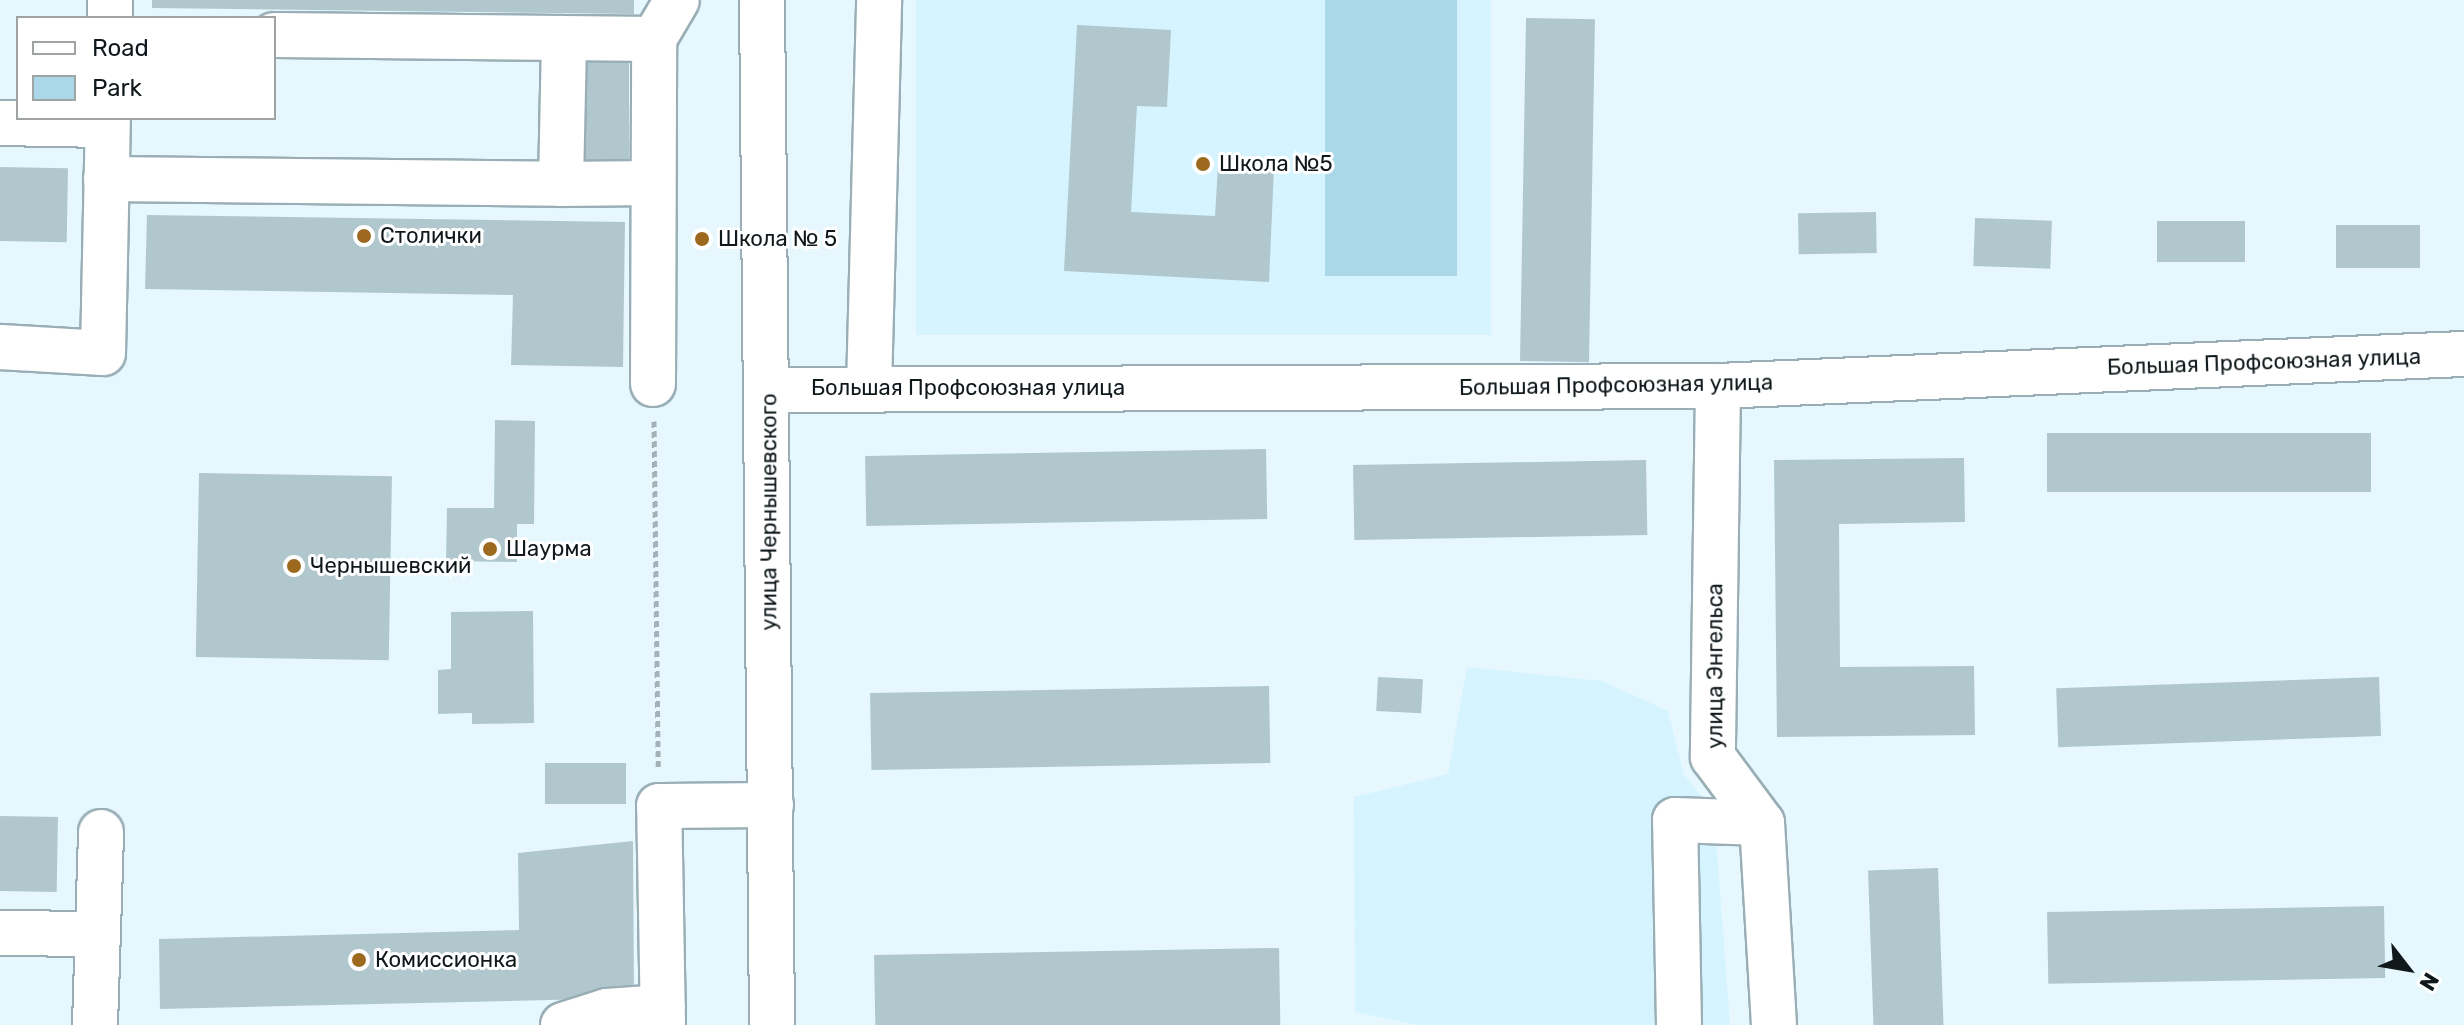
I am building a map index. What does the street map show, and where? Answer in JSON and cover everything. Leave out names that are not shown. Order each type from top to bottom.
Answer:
[{"type":"street","points":[[653,384],[654,39],[677,0]]},
{"type":"street","name":"улица Чернышевского","points":[[762,0],[772,1025]]},
{"type":"street","points":[[869,388],[879,0]]},
{"type":"street","points":[[276,35],[654,39]]},
{"type":"street","points":[[561,184],[564,38]]},
{"type":"street","points":[[0,123],[108,121],[103,353],[0,347]]},
{"type":"street","points":[[106,179],[652,183]]},
{"type":"street","name":"Большая Профсоюзная улица","points":[[768,390],[1718,386],[2464,354]]},
{"type":"street","name":"улица Энгельса","points":[[1718,386],[1713,757],[1762,823]]},
{"type":"street","points":[[563,1025],[607,1011],[663,1016],[659,806],[771,805]]},
{"type":"street","points":[[1679,1025],[1675,820],[1762,823],[1774,1025]]},
{"type":"street","points":[[95,1025],[101,832]]},
{"type":"street","points":[[0,933],[98,934]]},
{"type":"path","points":[[653,384],[659,806]]},
{"type":"shaded area","name":"Школа №5","points":[[916,0],[1491,0],[1491,335],[916,335]]},
{"type":"shaded area","points":[[1467,667],[1602,681],[1668,711],[1684,775],[1714,811],[1730,1025],[1418,1025],[1355,1012],[1354,797],[1448,774]]},
{"type":"green space","points":[[1325,0],[1457,0],[1457,276],[1325,276]]},
{"type":"building","points":[[152,0],[634,0],[634,14],[152,8]]},
{"type":"building","points":[[1526,18],[1595,19],[1589,362],[1520,361]]},
{"type":"building","points":[[1077,25],[1171,30],[1167,107],[1137,106],[1131,212],[1215,216],[1218,166],[1274,168],[1269,282],[1064,271]]},
{"type":"building","points":[[586,60],[629,60],[629,166],[586,166]]},
{"type":"building","points":[[0,167],[68,168],[67,242],[0,241]]},
{"type":"building","points":[[1876,212],[1877,253],[1799,254],[1798,213]]},
{"type":"building","points":[[147,215],[625,222],[623,367],[511,365],[513,295],[145,289]]},
{"type":"building","points":[[1975,218],[2052,221],[2050,269],[1973,266]]},
{"type":"building","points":[[2157,221],[2245,221],[2245,262],[2157,262]]},
{"type":"building","points":[[2336,225],[2420,225],[2420,268],[2336,268]]},
{"type":"building","points":[[495,420],[535,421],[534,524],[517,524],[517,562],[446,561],[447,508],[494,508]]},
{"type":"building","points":[[2047,433],[2371,433],[2371,492],[2047,492]]},
{"type":"building","points":[[1266,449],[1267,519],[866,526],[865,456]]},
{"type":"building","points":[[1964,458],[1965,522],[1839,524],[1840,667],[1974,666],[1975,735],[1777,737],[1774,460]]},
{"type":"building","points":[[1646,460],[1647,535],[1354,540],[1353,465]]},
{"type":"building","name":"Чернышевский","points":[[199,473],[392,476],[389,660],[196,657]]},
{"type":"building","points":[[533,611],[534,723],[472,724],[472,713],[438,714],[438,670],[451,669],[451,612]]},
{"type":"building","points":[[1378,677],[1423,679],[1421,713],[1376,711]]},
{"type":"building","points":[[2379,677],[2381,736],[2058,747],[2056,688]]},
{"type":"building","points":[[1269,686],[1270,763],[871,770],[870,693]]},
{"type":"building","points":[[545,763],[626,763],[626,804],[545,804]]},
{"type":"building","points":[[0,816],[58,817],[57,892],[0,891]]},
{"type":"building","points":[[633,841],[634,998],[160,1009],[159,939],[519,930],[518,853]]},
{"type":"building","points":[[1938,868],[1943,1025],[1873,1025],[1868,870]]},
{"type":"building","points":[[2384,906],[2385,978],[2048,984],[2047,912]]},
{"type":"building","points":[[1279,948],[1280,1025],[875,1025],[874,955]]},
{"type":"place","name":"Школа №5","points":[[1203,164]]},
{"type":"place","name":"Столички","points":[[364,236]]},
{"type":"place","name":"Школа № 5","points":[[702,239]]},
{"type":"place","name":"Шаурма","points":[[490,549]]},
{"type":"place","name":"Чернышевский","points":[[294,566]]},
{"type":"place","name":"Комиссионка","points":[[359,960]]}]
